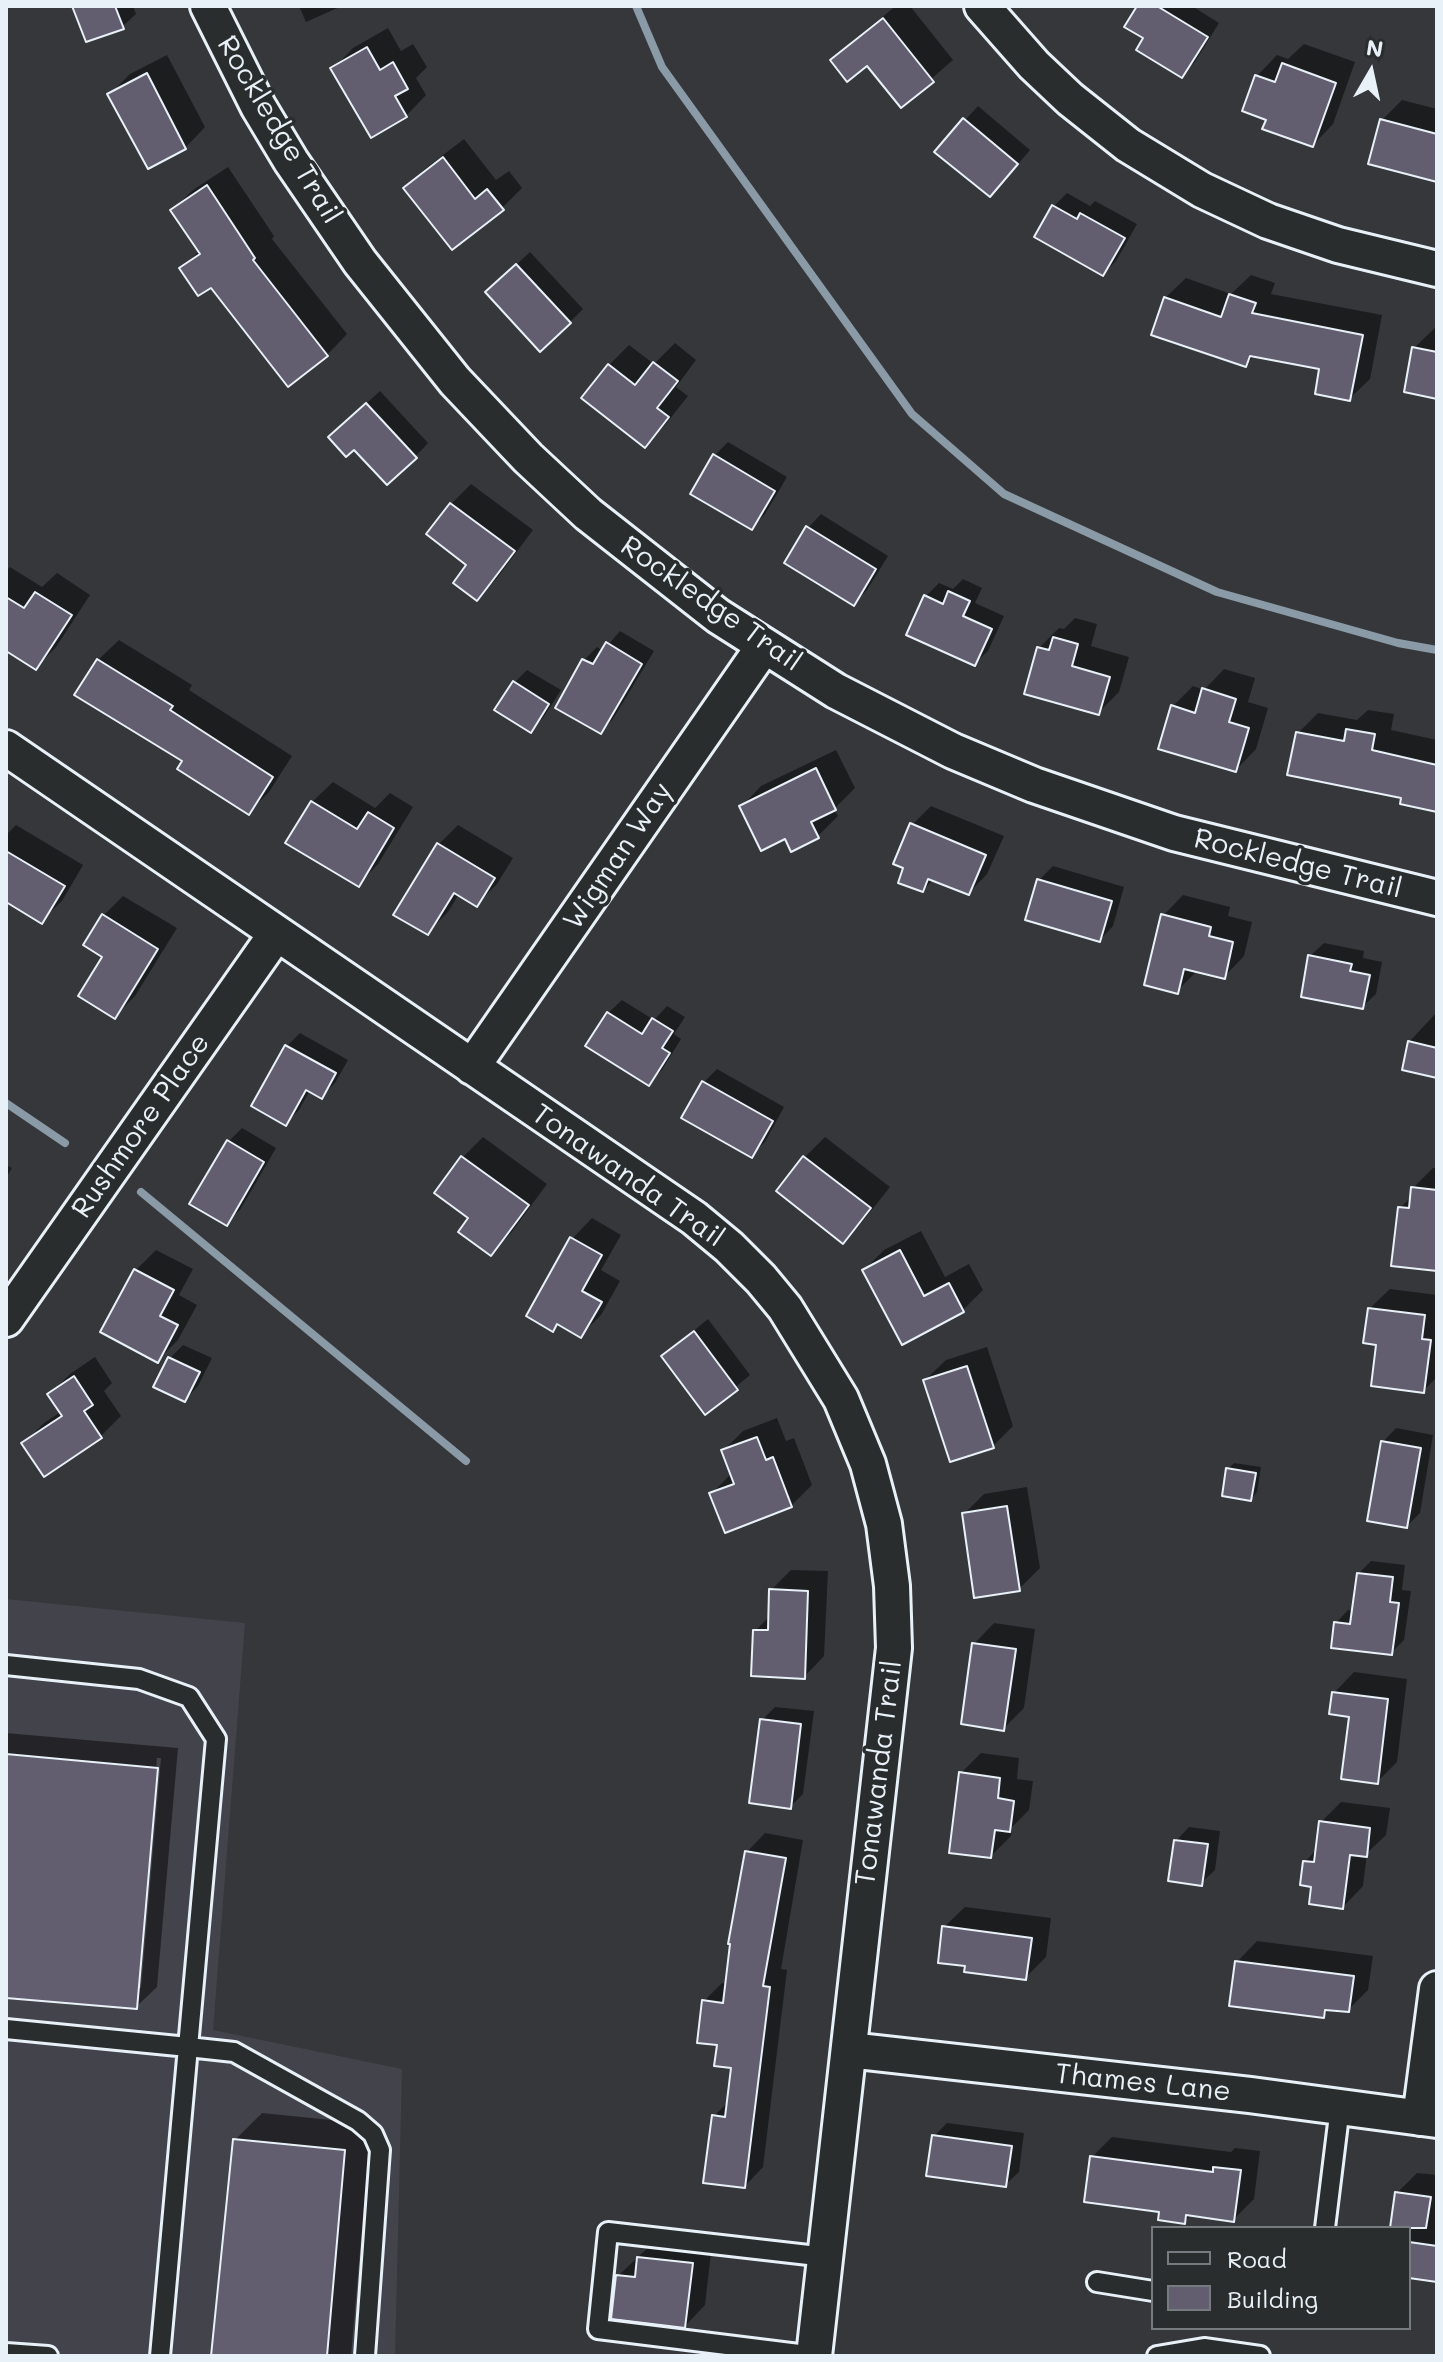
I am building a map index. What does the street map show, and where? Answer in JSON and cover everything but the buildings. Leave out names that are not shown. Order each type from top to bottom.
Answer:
[{"type":"street","name":"Rockledge Trail","points":[[208,6],[258,106],[291,161],[360,262],[455,381],[528,458],[588,514],[718,616],[836,691],[953,751],[1076,801],[1235,850],[1437,898]]},
{"type":"street","points":[[982,6],[1034,65],[1070,99],[1128,145],[1202,190],[1268,221],[1338,245],[1437,269]]},
{"type":"street","name":"Wigman Way","points":[[472,1067],[764,646]]},
{"type":"street","name":"Tonawanda Trail","points":[[6,748],[694,1218],[761,1279],[803,1334],[833,1386],[868,1464],[884,1524],[892,1586],[894,1648],[814,2356]]},
{"type":"street","name":"Rushmore Place","points":[[6,1319],[276,934]]},
{"type":"street","points":[[1428,2119],[1437,1989]]},
{"type":"street","name":"Thames Lane","points":[[849,2050],[1428,2119]]},
{"type":"lane","points":[[6,1665],[139,1679],[189,1697],[216,1739],[160,2356]]},
{"type":"lane","points":[[6,2029],[234,2052],[358,2121],[373,2134],[380,2150],[365,2356]]},
{"type":"lane","points":[[1325,2226],[1340,2107]]},
{"type":"lane","points":[[814,2356],[598,2329],[608,2232],[826,2257]]},
{"type":"lane","points":[[1097,2282],[1151,2291]]},
{"type":"lane","points":[[1157,2356],[1204,2348],[1260,2356]]},
{"type":"lane","points":[[6,2353],[48,2356]]},
{"type":"shaded area","points":[[6,1599],[245,1623],[213,2030],[402,2069],[395,2356],[6,2356]]},
{"type":"waterway","points":[[636,6],[662,67],[912,414],[1004,494],[1217,592],[1398,643],[1437,650]]},
{"type":"waterway","points":[[6,1103],[65,1143]]},
{"type":"waterway","points":[[141,1192],[466,1461]]}]
